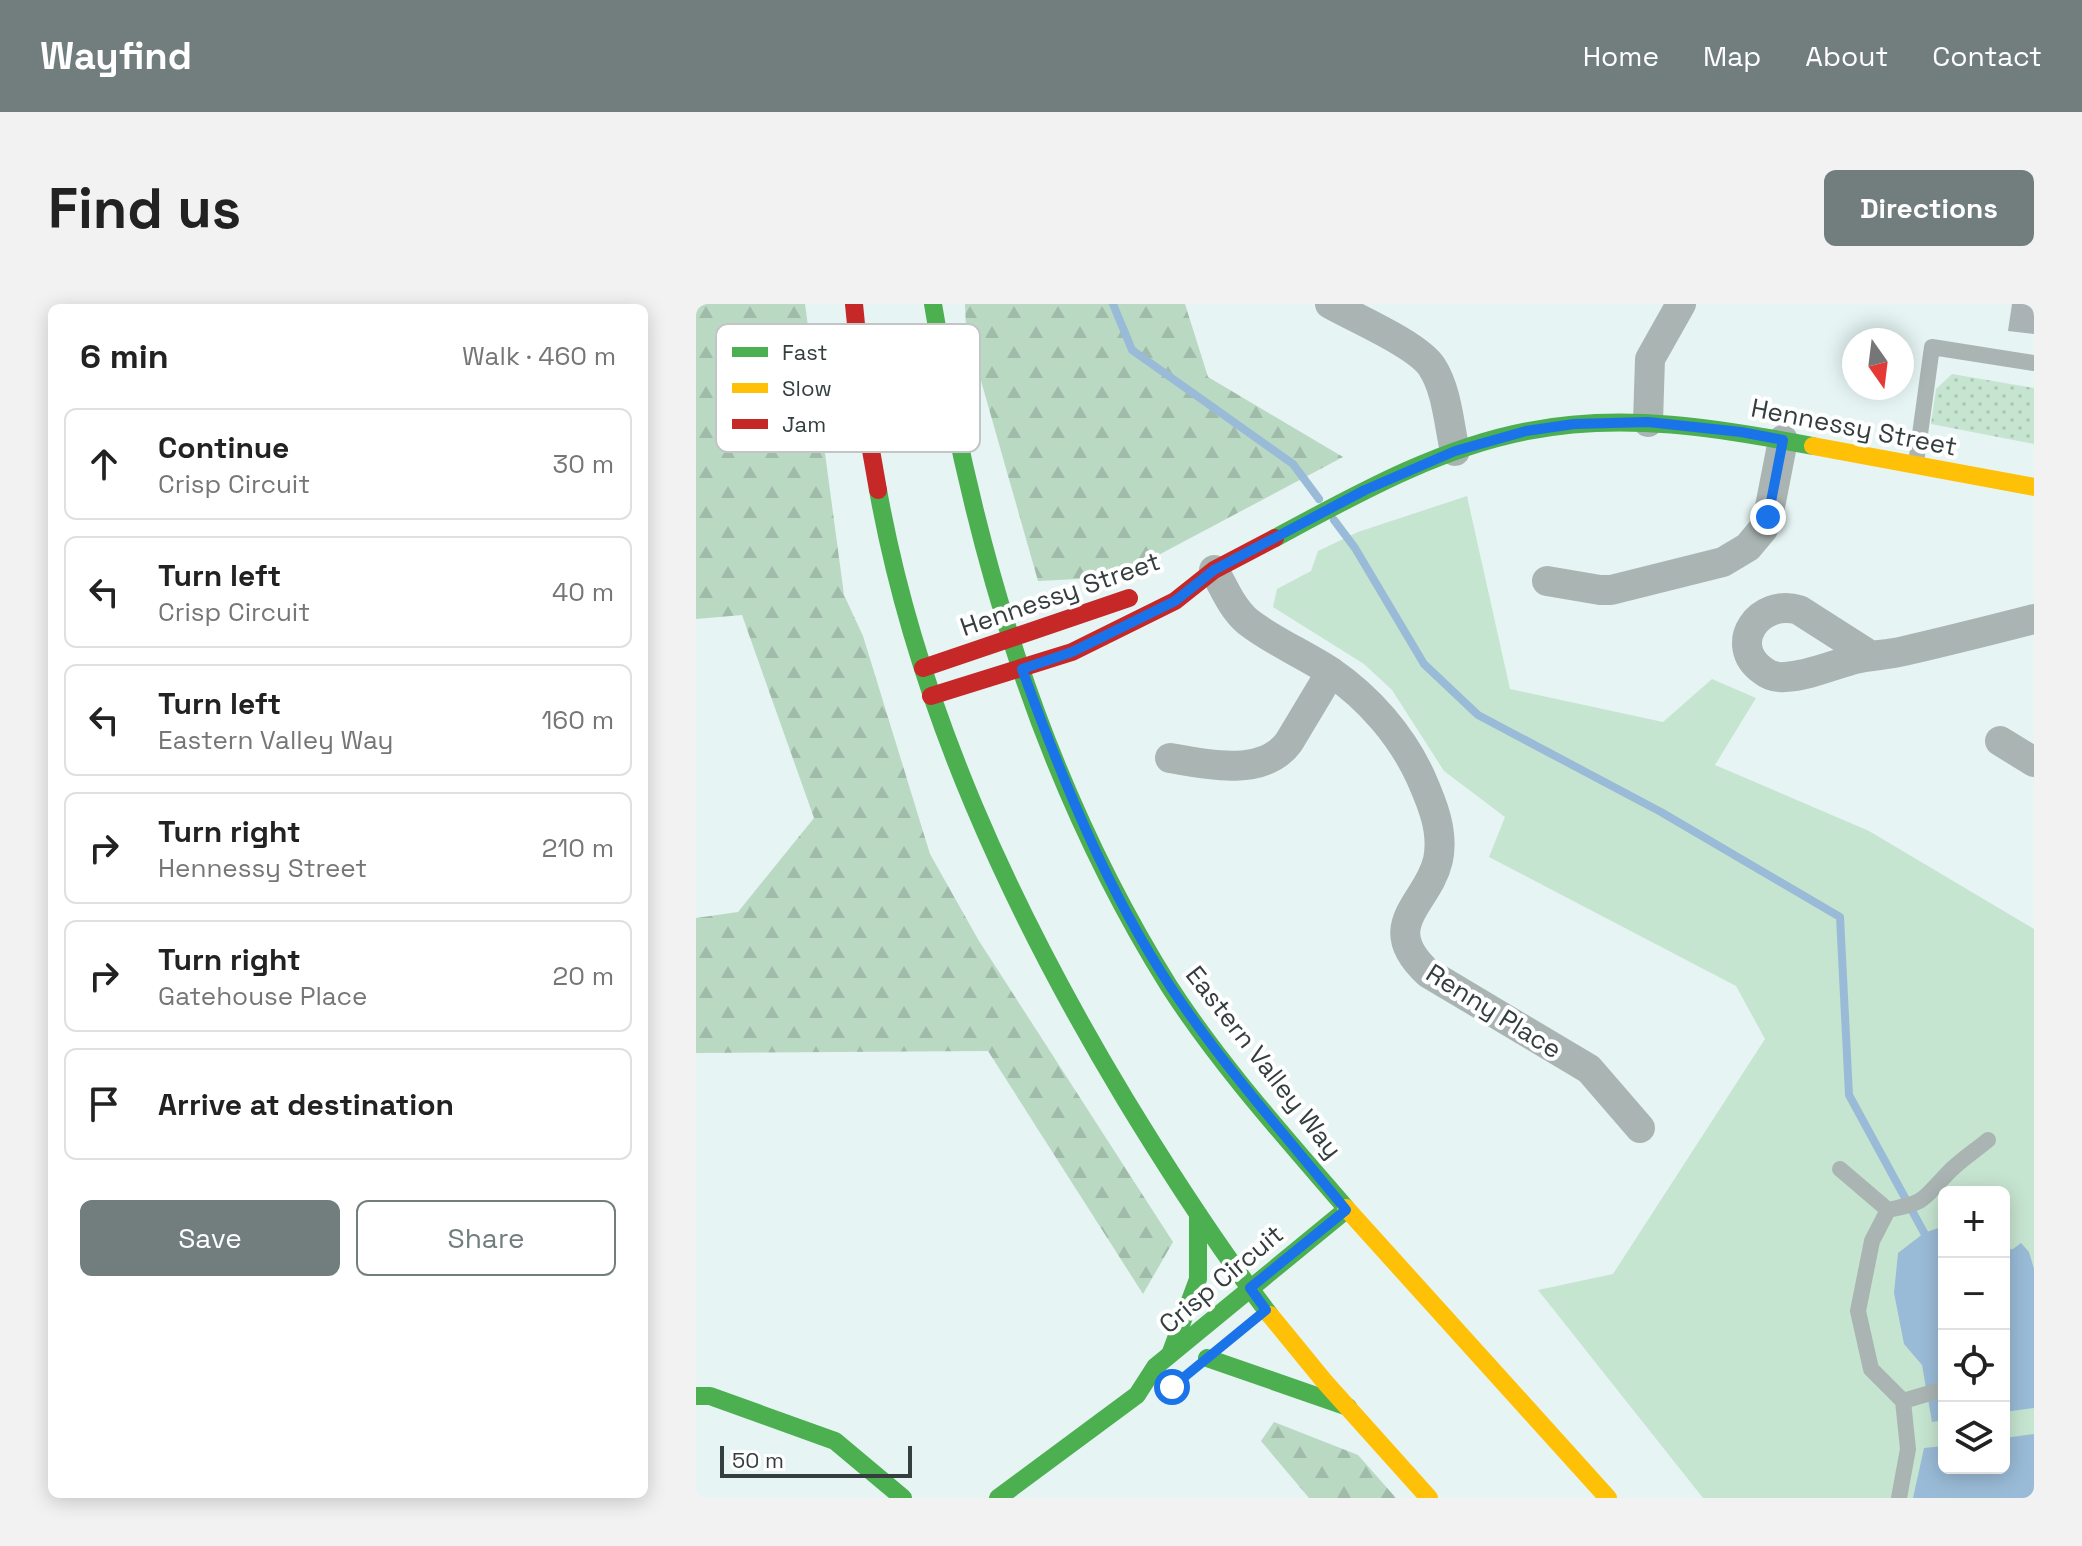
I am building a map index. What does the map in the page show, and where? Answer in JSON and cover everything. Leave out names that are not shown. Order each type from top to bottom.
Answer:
[{"type":"main road","points":[[854,304],[856,324]]},
{"type":"main road","name":"Eastern Valley Way","points":[[933,304],[937,324]]},
{"type":"main road","name":"Hennessy Street","points":[[1169,584],[1214,570],[1352,497],[1455,451],[1526,431],[1574,424],[1648,422],[1741,432],[2034,487]]},
{"type":"main road","points":[[872,452],[899,583],[931,696],[989,848],[1049,971],[1107,1073],[1250,1288],[1348,1407],[1429,1498]]},
{"type":"main road","name":"Eastern Valley Way","points":[[960,452],[1010,638],[1043,728],[1102,864],[1170,986],[1209,1043],[1346,1210],[1357,1235],[1608,1498]]},
{"type":"main road","name":"Hennessy Street","points":[[931,696],[1072,652],[1175,601],[1214,570]]},
{"type":"main road","name":"Hennessy Street","points":[[923,668],[1140,594]]},
{"type":"main road","name":"Crisp Circuit","points":[[998,1498],[1137,1395],[1155,1367],[1346,1210]]},
{"type":"main road","points":[[1170,1355],[1198,1279],[1198,1214]]},
{"type":"main road","points":[[1207,1358],[1348,1407]]},
{"type":"main road","name":"Crisp Circuit","points":[[1137,1395],[1160,1390]]},
{"type":"main road","points":[[696,1396],[710,1396],[835,1441],[903,1498]]},
{"type":"street","points":[[1330,304],[1417,352],[1430,364],[1440,386],[1455,451]]},
{"type":"street","points":[[1648,422],[1650,359],[1681,304]]},
{"type":"street","points":[[1547,581],[1611,590],[1723,562],[1741,553],[1754,541],[1768,517],[1783,440]]},
{"type":"street","name":"Renny Place","points":[[1214,570],[1233,606],[1247,621],[1331,672],[1366,700],[1396,735],[1420,776],[1437,821],[1440,842],[1437,863],[1409,915],[1406,927],[1414,960],[1428,973],[1589,1069],[1640,1128]]},
{"type":"street","points":[[1871,656],[2034,619]]},
{"type":"street","points":[[1170,758],[1243,765],[1273,757],[1289,742],[1331,672]]},
{"type":"street","points":[[2000,741],[2034,762]]},
{"type":"lane","points":[[1916,465],[1932,347],[2034,363]]},
{"type":"lane","points":[[1840,1169],[1888,1210],[1913,1206],[1932,1193],[1947,1174],[1988,1140]]},
{"type":"lane","points":[[1888,1210],[1872,1241],[1858,1311],[1871,1369],[1903,1401],[1908,1449],[1899,1498]]},
{"type":"lane","points":[[1903,1401],[1938,1391]]},
{"type":"green space","points":[[696,304],[805,304],[808,324],[716,324],[716,452],[825,452],[844,595],[863,636],[930,854],[979,941],[1173,1242],[1143,1294],[988,1051],[696,1053],[696,918],[738,912],[814,818],[742,615],[696,619]]},
{"type":"green space","points":[[965,304],[1185,304],[1208,377],[1343,457],[1117,577],[1038,581],[980,377],[980,324],[966,324]]},
{"type":"green space","points":[[1952,374],[2034,388],[2034,444],[1931,424],[1936,389]]},
{"type":"green space","points":[[1467,496],[1510,689],[1663,722],[1712,679],[1756,698],[1715,765],[1869,831],[2034,929],[2034,1498],[1703,1498],[1538,1290],[1613,1274],[1765,1039],[1736,986],[1489,857],[1505,817],[1444,771],[1392,690],[1364,664],[1273,607],[1277,589],[1311,571],[1318,551],[1358,532]]},
{"type":"green space","points":[[1274,1422],[1358,1455],[1396,1498],[1309,1498],[1261,1441]]},
{"type":"water","points":[[1938,1228],[1938,1421],[1932,1422],[1922,1365],[1904,1344],[1894,1293],[1898,1253],[1924,1233]]},
{"type":"water","points":[[2021,1243],[2029,1252],[2034,1269],[2034,1408],[2010,1411],[2010,1249]]},
{"type":"water","points":[[2034,1434],[2034,1498],[1913,1498],[1924,1448],[1938,1447],[1938,1474],[2010,1474],[2010,1437]]},
{"type":"building","points":[[2012,304],[2034,304],[2034,334],[2008,331]]},
{"type":"waterway","points":[[1113,304],[1132,350],[1293,464],[1319,499]]},
{"type":"waterway","points":[[1334,520],[1355,548],[1424,664],[1478,715],[1661,812],[1840,917],[1849,1095],[1928,1240]]},
{"type":"traffic: fast","points":[[933,304],[937,324]]},
{"type":"traffic: fast","points":[[1275,538],[1429,461],[1528,431],[1564,425],[1635,423],[1707,428],[1813,446]]},
{"type":"traffic: fast","points":[[961,452],[991,570],[1047,742],[1123,907],[1169,986],[1210,1044],[1346,1208]]},
{"type":"traffic: fast","points":[[878,490],[895,571],[917,650],[943,728],[1007,881],[1044,955],[1125,1099],[1194,1209],[1270,1315]]},
{"type":"traffic: fast","points":[[998,1498],[1137,1395],[1155,1367],[1346,1210]]},
{"type":"traffic: fast","points":[[1171,1352],[1198,1279],[1198,1214]]},
{"type":"traffic: fast","points":[[1207,1358],[1348,1407]]},
{"type":"traffic: fast","points":[[696,1396],[710,1396],[835,1441],[903,1498]]},
{"type":"traffic: slow","points":[[1813,446],[2034,487]]},
{"type":"traffic: slow","points":[[1346,1208],[1608,1498]]},
{"type":"traffic: slow","points":[[1270,1315],[1324,1381],[1429,1498]]},
{"type":"traffic: jam","points":[[854,304],[856,324]]},
{"type":"traffic: jam","points":[[871,452],[878,490]]},
{"type":"traffic: jam","points":[[931,696],[1072,652],[1175,601],[1214,570],[1275,538]]},
{"type":"traffic: jam","points":[[923,668],[1129,598]]},
{"type":"route","points":[[1172,1387],[1266,1310],[1250,1288],[1346,1210],[1209,1043],[1170,986],[1102,864],[1043,728],[1022,669],[1072,652],[1175,601],[1214,570],[1365,490],[1455,451],[1526,431],[1574,424],[1648,422],[1783,440],[1768,517]]}]
